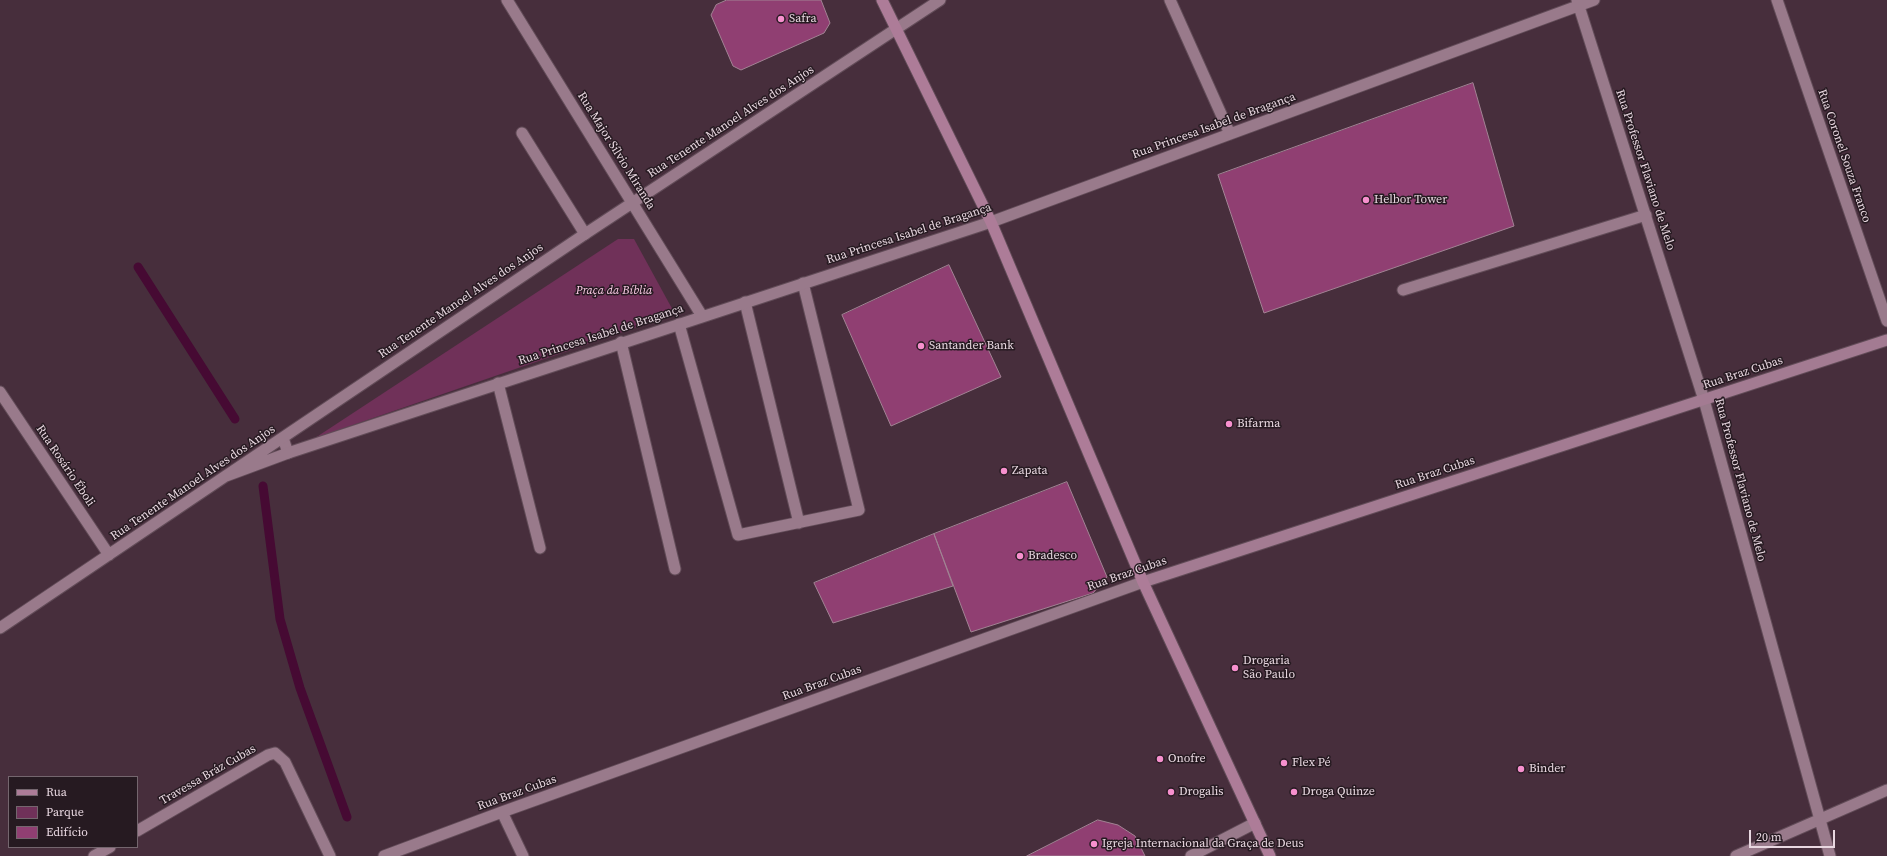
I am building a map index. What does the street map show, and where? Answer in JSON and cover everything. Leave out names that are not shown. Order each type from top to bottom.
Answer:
[{"type":"main road","points":[[882,0],[991,222],[1143,582],[1270,856]]},
{"type":"main road","name":"Rua Braz Cubas","points":[[1143,582],[1887,340]]},
{"type":"street","name":"Rua Major Sílvio Miranda","points":[[507,0],[702,316]]},
{"type":"street","name":"Rua Tenente Manoel Alves dos Anjos","points":[[0,628],[585,234],[940,0]]},
{"type":"street","points":[[1170,0],[1230,134]]},
{"type":"street","name":"Rua Princesa Isabel de Bragança","points":[[226,476],[288,453],[621,342],[991,222],[1230,134],[1578,2],[1594,0]]},
{"type":"street","name":"Rua Coronel Souza Franco","points":[[1777,0],[1887,321]]},
{"type":"street","name":"Rua Professor Flaviano de Melo","points":[[1578,2],[1704,400],[1830,856]]},
{"type":"street","points":[[522,133],[585,234]]},
{"type":"street","points":[[1403,290],[1646,215]]},
{"type":"street","points":[[679,324],[738,535],[859,510],[803,283]]},
{"type":"street","points":[[745,302],[799,523]]},
{"type":"street","points":[[621,342],[675,569]]},
{"type":"street","points":[[498,383],[540,548]]},
{"type":"street","name":"Rua Rosário Éboli","points":[[0,392],[109,555]]},
{"type":"street","points":[[283,438],[288,453]]},
{"type":"street","name":"Rua Braz Cubas","points":[[384,856],[502,812],[1143,582]]},
{"type":"street","name":"Travessa Bráz Cubas","points":[[138,830],[268,755],[275,754],[285,762],[330,856]]},
{"type":"street","points":[[1736,856],[1887,790]]},
{"type":"street","points":[[502,812],[523,856]]},
{"type":"street","points":[[1191,856],[1255,823]]},
{"type":"street","points":[[94,856],[108,848]]},
{"type":"green space","name":"Praça da Bíblia","points":[[618,239],[634,239],[675,314],[315,438]]},
{"type":"building","points":[[727,0],[821,0],[830,23],[824,33],[741,70],[733,66],[711,15],[716,5]]},
{"type":"building","name":"Helbor Tower","points":[[1473,83],[1514,226],[1264,313],[1218,175]]},
{"type":"building","name":"Santander Bank","points":[[949,265],[1001,377],[891,426],[842,315]]},
{"type":"building","name":"Bradesco","points":[[1067,482],[1107,577],[1093,593],[971,632],[934,534]]},
{"type":"building","points":[[934,534],[953,586],[833,623],[814,583]]},
{"type":"building","name":"Igreja Internacional da Graça de Deus","points":[[1098,820],[1118,825],[1135,836],[1145,856],[1027,856]]},
{"type":"waterway","points":[[138,267],[235,419]]},
{"type":"waterway","points":[[263,486],[280,619],[300,688],[347,817]]},
{"type":"place","name":"Safra","points":[[781,19]]},
{"type":"place","name":"Helbor Tower","points":[[1366,200]]},
{"type":"place","name":"Santander Bank","points":[[921,346]]},
{"type":"place","name":"Bifarma","points":[[1229,424]]},
{"type":"place","name":"Zapata","points":[[1004,471]]},
{"type":"place","name":"Bradesco","points":[[1020,556]]},
{"type":"place","name":"Drogaria São Paulo","points":[[1235,668]]},
{"type":"place","name":"Onofre","points":[[1160,759]]},
{"type":"place","name":"Flex Pé","points":[[1284,763]]},
{"type":"place","name":"Binder","points":[[1521,769]]},
{"type":"place","name":"Drogalis","points":[[1171,792]]},
{"type":"place","name":"Droga Quinze","points":[[1294,792]]},
{"type":"place","name":"Igreja Internacional da Graça de Deus","points":[[1094,844]]}]
